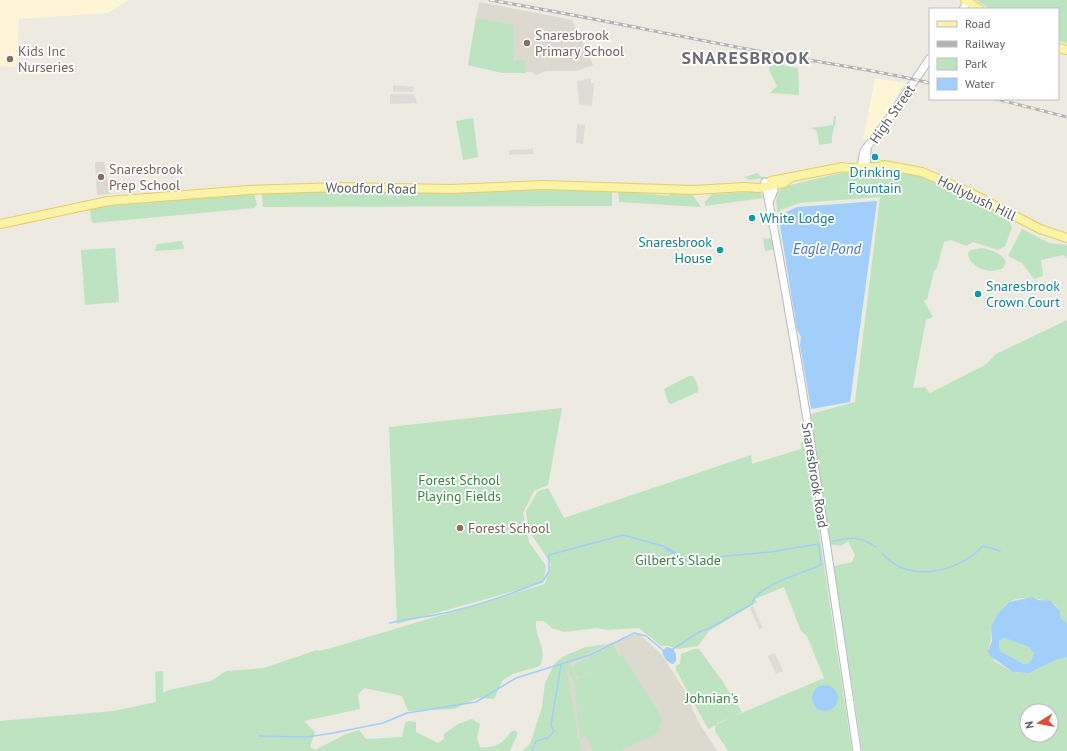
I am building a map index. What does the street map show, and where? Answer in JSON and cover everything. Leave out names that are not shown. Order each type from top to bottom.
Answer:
[{"type":"main road","points":[[966,3],[977,8]]},
{"type":"main road","name":"Hollybush Hill","points":[[745,187],[751,189],[769,184],[786,183],[790,178],[844,167],[847,163],[884,165],[922,172],[938,178],[1040,229],[1067,238]]},
{"type":"main road","name":"Woodford Road","points":[[0,224],[108,201],[293,187],[437,189],[543,185],[693,190],[745,187]]},
{"type":"street","name":"High Street","points":[[863,164],[864,151],[867,149],[929,59]]},
{"type":"street","name":"Snaresbrook Road","points":[[769,184],[773,196],[770,200],[809,432],[856,751]]},
{"type":"shaded area","points":[[0,0],[129,0],[108,13],[19,19],[16,67],[0,66]]},
{"type":"shaded area","name":"Snaresbrook Primary School","points":[[479,2],[572,20],[593,65],[576,71],[546,71],[536,75],[531,72],[503,73],[468,65]]},
{"type":"shaded area","points":[[591,78],[591,83],[594,83],[592,106],[579,104],[577,81]]},
{"type":"shaded area","points":[[875,78],[905,83],[869,142],[863,139]]},
{"type":"shaded area","points":[[393,85],[414,87],[413,92],[393,91]]},
{"type":"shaded area","points":[[390,94],[414,94],[417,103],[390,104]]},
{"type":"shaded area","points":[[577,124],[585,125],[583,144],[576,143]]},
{"type":"shaded area","points":[[533,149],[533,154],[509,155],[509,150]]},
{"type":"shaded area","name":"Snaresbrook Prep School","points":[[95,162],[104,162],[110,194],[97,195]]},
{"type":"shaded area","points":[[753,606],[763,628],[759,629],[750,608]]},
{"type":"shaded area","points":[[638,633],[662,655],[683,688],[698,721],[717,751],[581,751],[565,667],[608,644]]},
{"type":"shaded area","points":[[775,653],[783,671],[776,674],[768,656]]},
{"type":"green space","points":[[976,0],[1067,0],[1067,43],[1059,41],[1059,8],[988,8]]},
{"type":"green space","points":[[476,18],[514,25],[513,61],[525,60],[526,73],[503,73],[468,65]]},
{"type":"green space","points":[[770,63],[798,68],[799,95],[770,93],[777,86],[769,70]]},
{"type":"green space","points":[[834,116],[836,116],[836,120],[832,143],[819,145],[817,131],[811,128],[833,125]]},
{"type":"green space","points":[[473,118],[478,157],[463,160],[456,121]]},
{"type":"green space","points":[[880,170],[921,175],[968,196],[995,211],[995,213],[1010,222],[1012,228],[1005,246],[998,250],[973,242],[966,246],[951,240],[944,242],[937,268],[934,271],[927,300],[924,301],[933,317],[926,320],[913,388],[925,387],[930,393],[985,365],[996,354],[1067,320],[1067,624],[1060,617],[1060,611],[1055,604],[1044,600],[1031,598],[1013,600],[1006,605],[992,624],[988,649],[994,661],[1013,672],[1029,673],[1056,660],[1067,657],[1067,751],[862,751],[834,566],[852,562],[855,555],[848,541],[841,546],[830,544],[811,414],[855,402],[880,197],[799,203],[781,210],[778,216],[776,203],[777,195],[786,186],[849,171]]},
{"type":"green space","points":[[758,173],[761,177],[772,177],[750,180],[744,177]]},
{"type":"green space","points":[[525,189],[612,191],[612,206],[263,207],[262,194],[315,190],[451,192],[451,194]]},
{"type":"green space","points":[[618,192],[669,196],[671,194],[692,194],[701,207],[619,202]]},
{"type":"green space","points":[[761,193],[763,198],[705,206],[705,202],[712,194]]},
{"type":"green space","points":[[254,194],[257,205],[254,208],[94,223],[91,221],[90,209],[107,205]]},
{"type":"green space","points":[[1022,229],[1049,243],[1067,245],[1067,259],[1063,255],[1041,260],[1043,276],[1034,279],[1022,263],[1008,256]]},
{"type":"green space","points":[[772,238],[775,249],[765,251],[763,239]]},
{"type":"green space","points":[[182,241],[184,249],[155,251],[157,244]]},
{"type":"green space","points":[[115,248],[119,302],[85,305],[81,250]]},
{"type":"green space","points":[[982,248],[1002,256],[1006,262],[1003,268],[993,271],[981,269],[972,263],[968,253],[971,250]]},
{"type":"green space","points":[[689,376],[693,376],[698,386],[698,392],[671,404],[668,402],[664,389]]},
{"type":"green space","name":"Forest School Playing Fields","points":[[562,408],[548,485],[534,491],[523,513],[529,542],[546,566],[543,583],[397,624],[389,427]]},
{"type":"green space","name":"Gilbert's Slade","points":[[805,440],[852,751],[728,751],[715,731],[715,727],[718,723],[824,678],[807,636],[801,631],[784,587],[755,599],[757,602],[709,631],[698,646],[678,649],[669,646],[661,646],[639,628],[608,630],[597,628],[564,632],[552,628],[544,621],[536,621],[537,633],[543,655],[540,666],[513,674],[503,680],[494,699],[478,698],[454,709],[408,711],[402,696],[364,688],[358,695],[360,709],[304,721],[315,732],[310,747],[315,750],[346,734],[359,730],[366,739],[402,737],[405,723],[409,721],[416,722],[416,732],[438,743],[444,739],[444,734],[458,724],[472,719],[480,724],[477,738],[480,747],[491,747],[497,745],[515,730],[518,733],[510,751],[0,751],[0,721],[113,711],[156,702],[155,672],[163,671],[163,693],[169,690],[211,681],[226,671],[264,668],[317,650],[319,651],[331,648],[545,584],[551,564],[529,531],[526,511],[538,491],[548,488],[564,518],[751,455],[752,464],[801,449],[801,442]]},
{"type":"green space","points":[[1004,638],[1029,647],[1034,653],[1030,663],[1024,664],[1000,651],[999,641]]},
{"type":"green space","points":[[608,644],[570,664],[577,680],[610,662],[578,678],[572,666],[613,645],[619,657],[622,655],[660,714],[662,719],[658,733],[620,751],[593,751],[586,735],[580,738],[574,682],[566,667],[581,751],[522,751],[530,744],[542,707],[545,683],[555,663],[564,656],[586,647]]},
{"type":"green space","name":"Johnian's","points":[[694,649],[699,649],[721,679],[742,712],[708,729],[676,670],[676,665],[680,664],[681,654]]},
{"type":"water","name":"Eagle Pond","points":[[877,201],[850,402],[811,409],[800,345],[801,337],[797,330],[779,219],[782,214],[797,207]]},
{"type":"water","points":[[669,548],[683,557],[683,562],[678,563],[676,556],[666,550]]},
{"type":"water","points":[[1032,597],[1038,600],[1051,601],[1060,611],[1060,617],[1067,624],[1067,657],[1056,660],[1029,673],[1013,672],[990,656],[988,651],[992,641],[991,627],[997,615],[1009,602]],"holes":[[[1004,638],[1029,647],[1034,653],[1030,663],[1024,664],[1000,651],[999,641]]]},
{"type":"water","points":[[667,647],[673,649],[676,654],[676,661],[673,664],[667,661],[662,651]]},
{"type":"water","points":[[825,685],[834,689],[838,698],[834,707],[825,711],[816,707],[812,698],[816,689]]},
{"type":"waterway","points":[[390,623],[463,609],[517,591],[543,581],[549,571],[549,555],[623,535],[663,546],[668,549]]},
{"type":"waterway","points":[[833,541],[855,538],[870,543],[876,547]]},
{"type":"waterway","points":[[673,649],[699,632],[710,628],[752,604],[755,597],[762,591],[782,580],[821,565],[819,544],[770,552],[686,560],[683,559]]},
{"type":"waterway","points":[[882,553],[893,563],[905,569],[919,572],[946,568],[960,563],[983,546],[1000,551]]},
{"type":"waterway","points":[[259,736],[307,737],[333,733],[383,723],[407,713],[476,702],[516,678],[590,655],[634,633],[646,636],[663,650]]},
{"type":"waterway","points":[[532,751],[536,741],[548,738],[554,731],[551,725],[561,665]]},
{"type":"railway","points":[[490,0],[769,53],[870,70],[929,83]]},
{"type":"railway","points":[[1000,100],[1067,117]]},
{"type":"place","name":"Snaresbrook Primary School","points":[[527,43]]},
{"type":"place","name":"Kids Inc Nurseries","points":[[10,59]]},
{"type":"place","name":"Drinking Fountain","points":[[875,157]]},
{"type":"place","name":"Snaresbrook Prep School","points":[[101,177]]},
{"type":"place","name":"White Lodge","points":[[752,218]]},
{"type":"place","name":"Snaresbrook House","points":[[720,250]]},
{"type":"place","name":"Snaresbrook Crown Court","points":[[978,294]]},
{"type":"place","name":"Forest School","points":[[460,528]]},
{"type":"district","name":"SNARESBROOK","points":[[746,57]]}]
